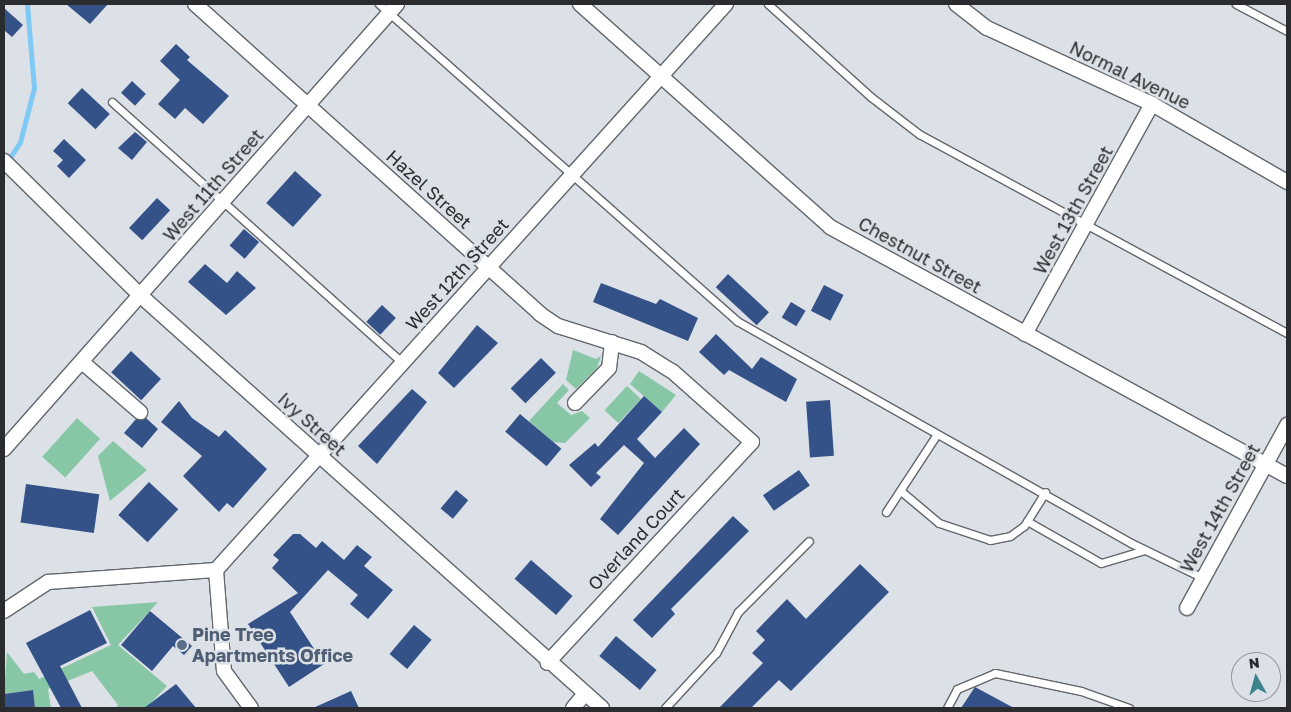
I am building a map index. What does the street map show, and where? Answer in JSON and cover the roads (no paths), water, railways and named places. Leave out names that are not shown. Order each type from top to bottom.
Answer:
[{"type":"street","name":"Hazel Street","points":[[195,4],[488,267],[558,326],[641,352],[672,371],[752,442]]},
{"type":"street","name":"Chestnut Street","points":[[580,4],[664,75],[830,227],[1287,476]]},
{"type":"street","name":"West 12th Street","points":[[216,570],[726,4]]},
{"type":"street","name":"Normal Avenue","points":[[956,4],[987,28],[1152,104],[1287,182]]},
{"type":"street","name":"West 11th Street","points":[[4,449],[223,202],[388,7]]},
{"type":"street","name":"West 13th Street","points":[[1025,334],[1152,104]]},
{"type":"street","name":"Ivy Street","points":[[4,161],[141,296],[547,663],[602,708]]},
{"type":"street","points":[[575,403],[609,368],[612,342]]},
{"type":"street","points":[[82,362],[140,412]]},
{"type":"street","name":"West 14th Street","points":[[1187,608],[1287,425]]},
{"type":"street","name":"Overland Court","points":[[547,663],[752,442]]},
{"type":"street","points":[[4,611],[48,582],[216,570],[224,672],[251,708]]},
{"type":"street","points":[[573,708],[584,695]]},
{"type":"lane","points":[[768,4],[870,98],[919,134],[1088,223],[1287,333]]},
{"type":"lane","points":[[1236,4],[1287,31]]},
{"type":"lane","points":[[388,7],[737,321],[937,434],[1045,492],[1145,550],[1203,578]]},
{"type":"lane","points":[[112,102],[402,362]]},
{"type":"lane","points":[[886,512],[902,492],[937,434]]},
{"type":"lane","points":[[902,492],[939,523],[967,535],[990,540],[1010,536],[1027,521],[1045,492]]},
{"type":"lane","points":[[1027,521],[1101,563],[1145,550]]},
{"type":"lane","points":[[665,708],[716,654],[738,612],[809,541]]},
{"type":"lane","points":[[947,708],[957,688],[995,673],[1081,691],[1129,708]]},
{"type":"waterway","points":[[7,162],[20,142],[34,88],[27,4]]},
{"type":"place","name":"Pine Tree Apartments Office","points":[[182,645]]}]
